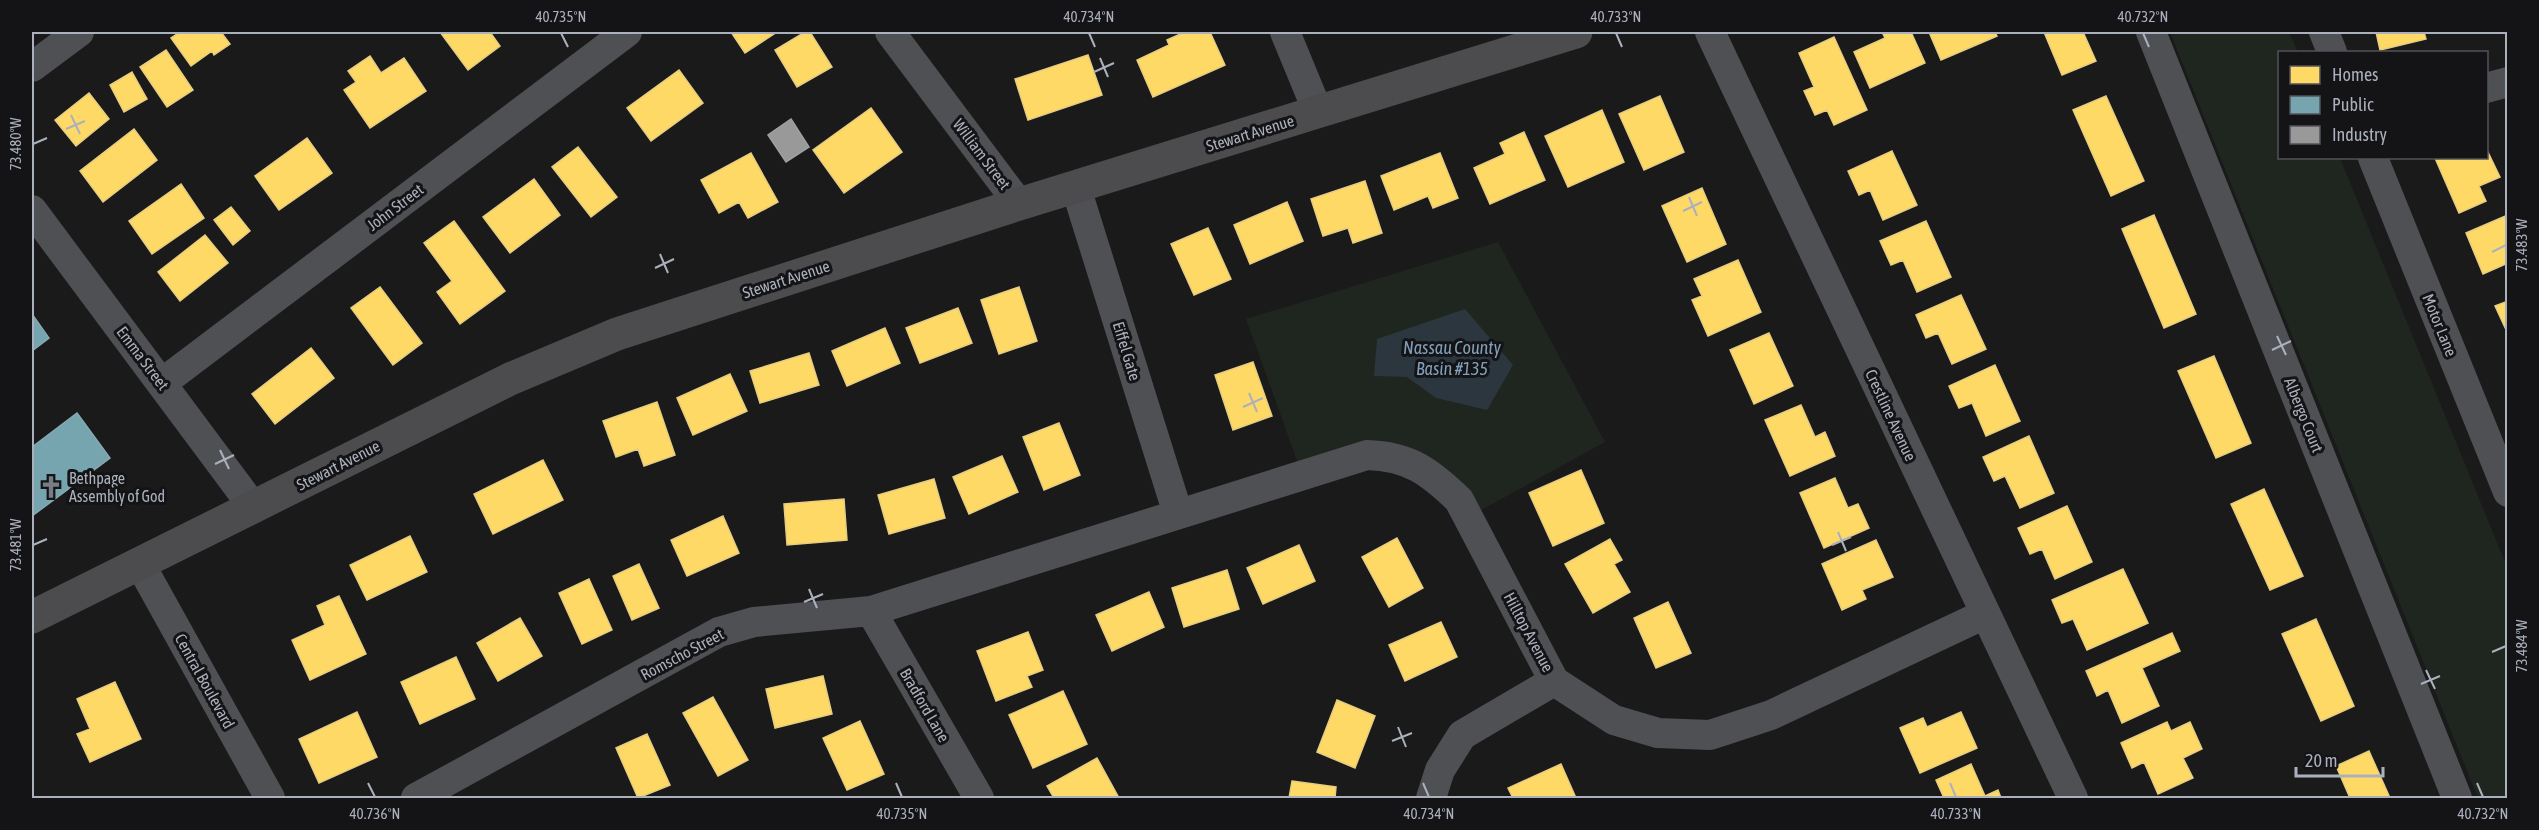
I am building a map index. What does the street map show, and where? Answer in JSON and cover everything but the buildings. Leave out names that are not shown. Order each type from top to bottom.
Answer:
[{"type":"main road","name":"Stewart Avenue","points":[[32,617],[510,379],[617,334],[1019,204],[1576,32]]},
{"type":"street","points":[[32,68],[79,32]]},
{"type":"street","name":"John Street","points":[[162,383],[627,32]]},
{"type":"street","name":"William Street","points":[[890,32],[1019,204]]},
{"type":"street","points":[[1286,32],[1318,112]]},
{"type":"street","name":"Crestline Avenue","points":[[1710,32],[2073,798]]},
{"type":"street","name":"Albergo Court","points":[[2151,32],[2457,798]]},
{"type":"street","points":[[2324,32],[2332,51]]},
{"type":"street","points":[[2488,88],[2508,82]]},
{"type":"street","name":"Motor Lane","points":[[2373,159],[2508,492]]},
{"type":"street","name":"Eiffel Gate","points":[[1076,188],[1178,514]]},
{"type":"street","name":"Emma Street","points":[[32,210],[254,508]]},
{"type":"street","name":"Hilltop Avenue","points":[[1178,514],[1367,455],[1386,456],[1414,464],[1439,480],[1459,500],[1554,681],[1614,720],[1658,734],[1710,735],[1771,715],[1986,614]]},
{"type":"street","name":"Romscho Street","points":[[416,798],[719,632],[754,622],[871,612],[1178,514]]},
{"type":"street","name":"Central Boulevard","points":[[140,564],[270,798]]},
{"type":"street","name":"Bradford Lane","points":[[871,612],[979,798]]},
{"type":"street","points":[[1431,798],[1440,770],[1462,735],[1554,681]]},
{"type":"shaded area","points":[[2170,32],[2289,32],[2298,51],[2278,51],[2278,159],[2340,159],[2507,567],[2507,798],[2478,798]]},
{"type":"shaded area","points":[[1498,242],[1605,442],[1474,514],[1397,446],[1299,466],[1246,319]]},
{"type":"water","name":"Nassau County Basin #135","points":[[1465,309],[1513,365],[1487,410],[1436,398],[1407,377],[1374,376],[1377,339]]},
{"type":"place","name":"Bethpage Assembly of God","points":[[51,487]]}]
